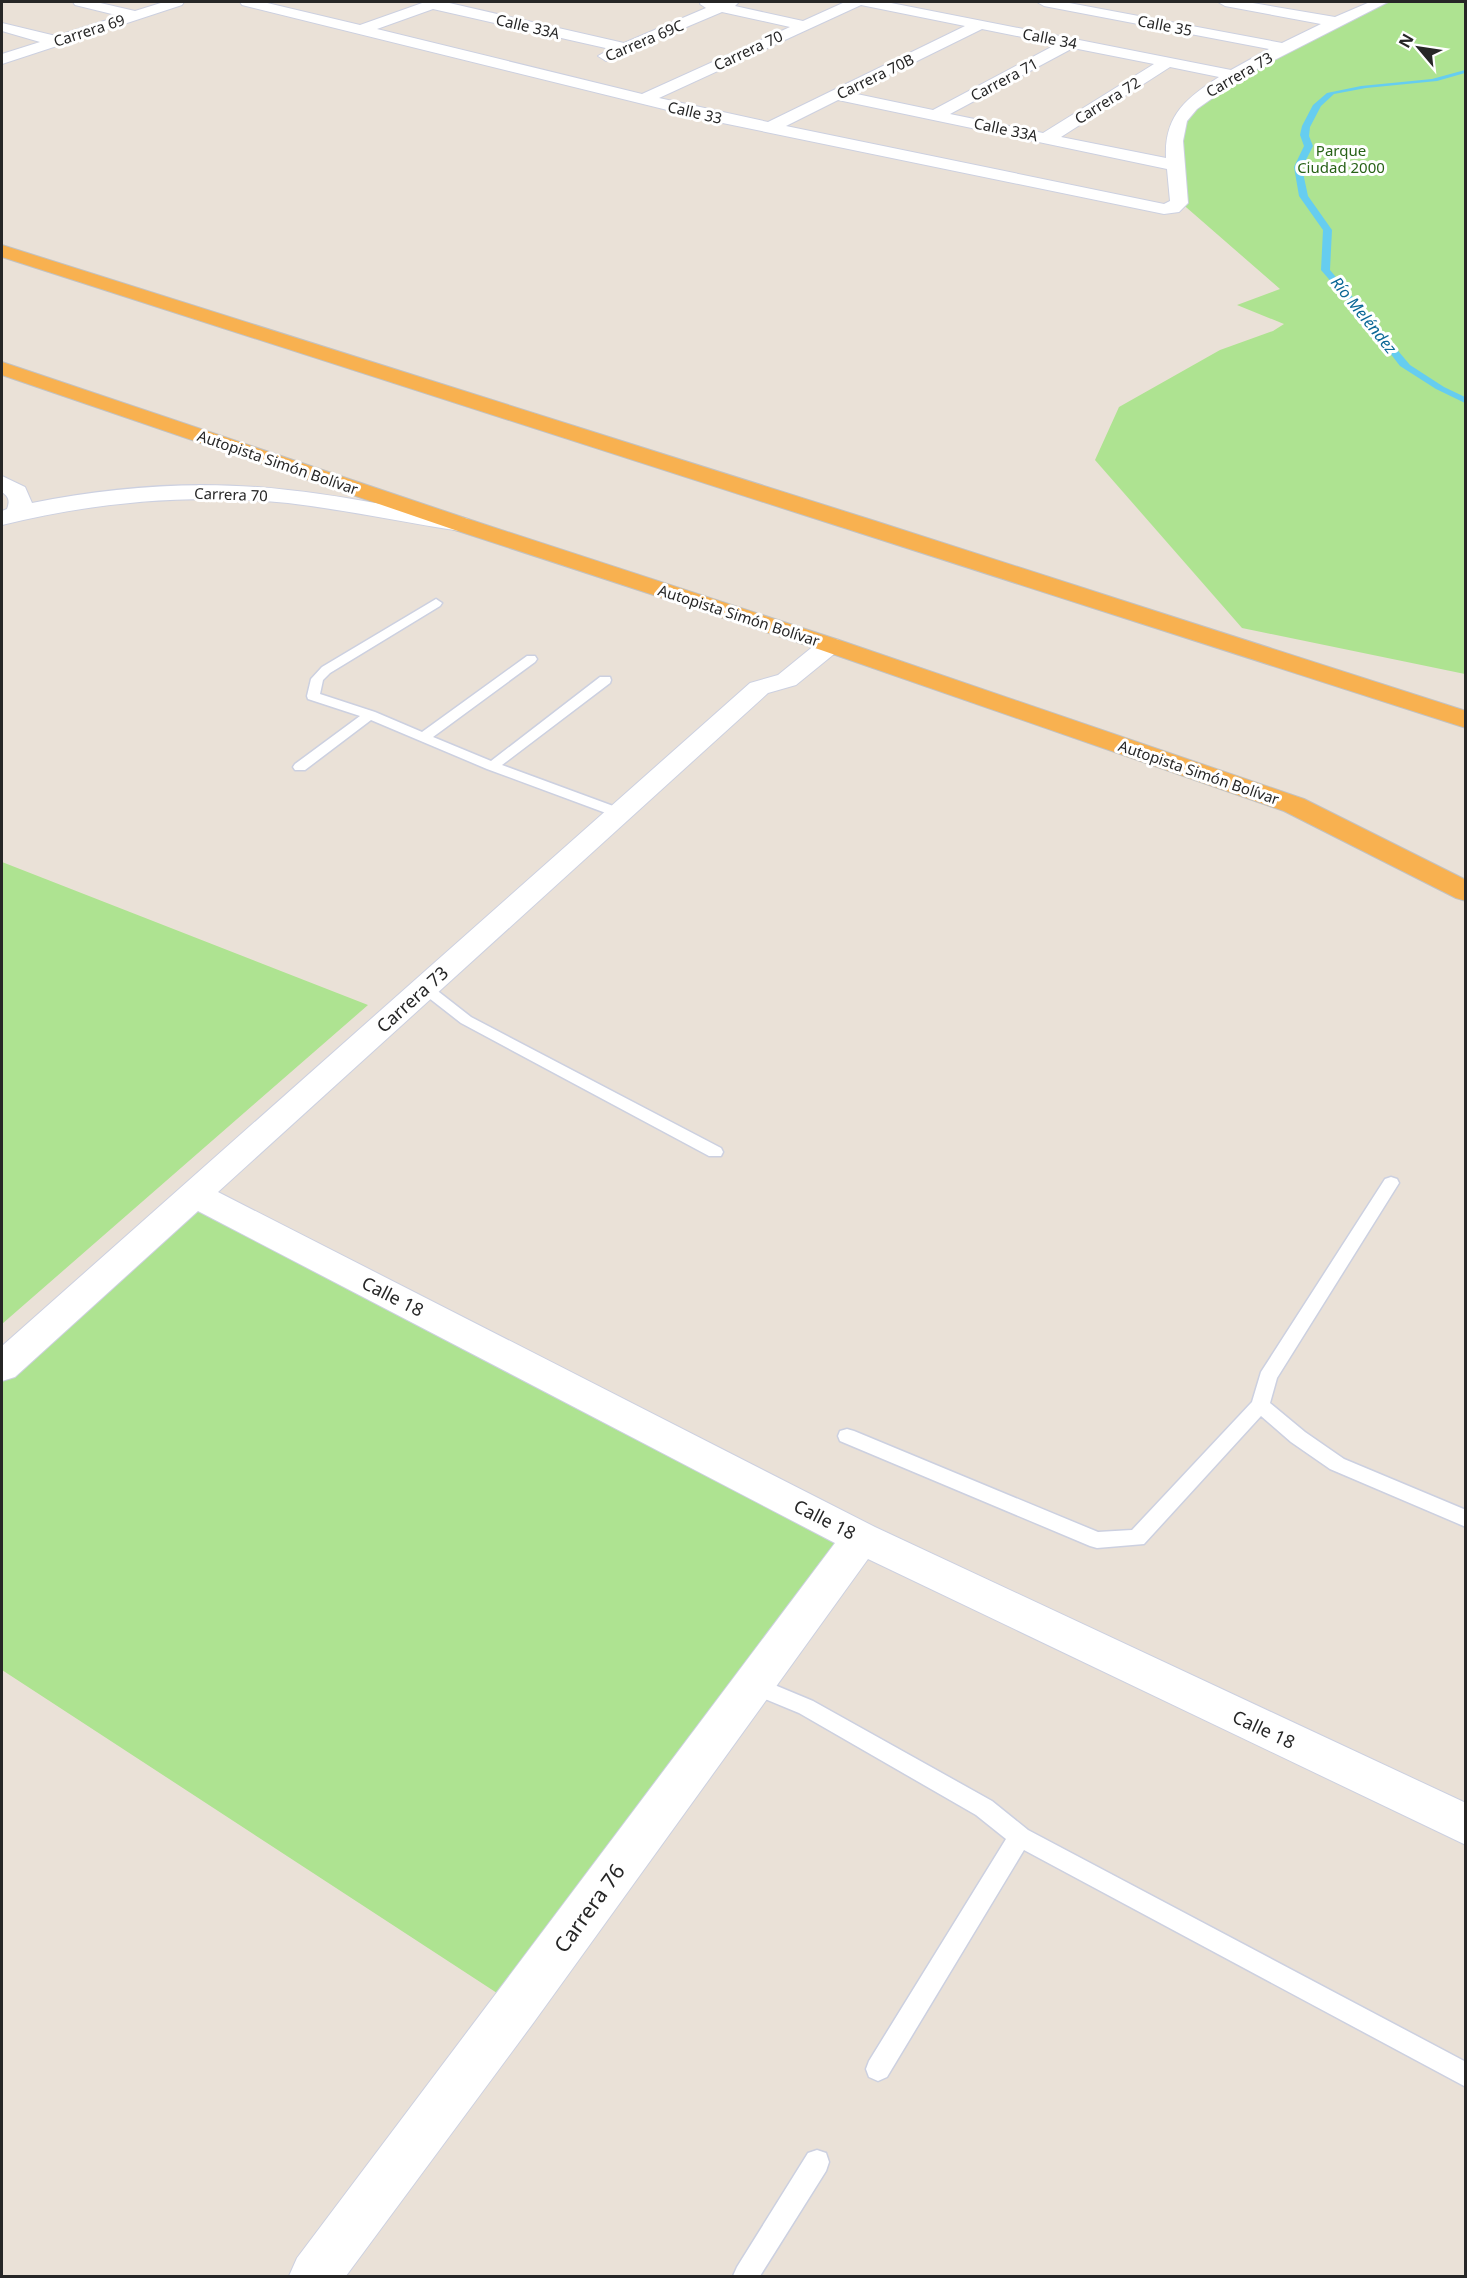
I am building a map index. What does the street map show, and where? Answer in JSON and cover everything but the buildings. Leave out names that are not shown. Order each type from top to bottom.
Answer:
[{"type":"highway","points":[[2,251],[867,526],[1466,720]]},
{"type":"highway","name":"Autopista Simón Bolívar","points":[[2,368],[460,524],[830,645],[1294,805],[1334,823],[1466,892]]},
{"type":"highway","points":[[1334,823],[1438,869],[1466,877]]},
{"type":"street","points":[[80,2],[135,15]]},
{"type":"street","name":"Carrera 69","points":[[2,59],[177,2]]},
{"type":"street","name":"Calle 33","points":[[247,2],[642,100],[769,129],[1146,207],[1168,209],[1176,207],[1179,201]]},
{"type":"street","points":[[286,12],[315,2]]},
{"type":"street","points":[[694,2],[726,4],[804,25]]},
{"type":"street","name":"Carrera 70","points":[[642,100],[856,2]]},
{"type":"street","name":"Calle 34","points":[[867,2],[1233,75]]},
{"type":"street","name":"Calle 35","points":[[1044,2],[1286,48]]},
{"type":"street","points":[[1225,2],[1337,22]]},
{"type":"street","points":[[1294,2],[1356,13]]},
{"type":"street","points":[[1294,2],[1318,4]]},
{"type":"street","points":[[1340,4],[1374,2]]},
{"type":"street","name":"Carrera 73","points":[[1179,201],[1174,165],[1176,130],[1182,115],[1202,95],[1233,75],[1381,2]]},
{"type":"street","points":[[361,30],[435,3]]},
{"type":"street","name":"Calle 33A","points":[[435,3],[626,48]]},
{"type":"street","name":"Carrera 69C","points":[[595,61],[726,4]]},
{"type":"street","points":[[1277,11],[1302,23],[1308,32],[1307,37]]},
{"type":"street","name":"Carrera 70B","points":[[769,129],[981,24]]},
{"type":"street","points":[[2,27],[56,41]]},
{"type":"street","name":"Carrera 71","points":[[936,115],[1071,43]]},
{"type":"street","name":"Carrera 72","points":[[1047,138],[1168,62]]},
{"type":"street","points":[[555,78],[575,69]]},
{"type":"street","name":"Calle 33A","points":[[836,95],[1174,165]]},
{"type":"street","points":[[2,483],[17,492],[21,502],[10,515]]},
{"type":"street","name":"Carrera 70","points":[[10,515],[109,498],[218,493],[315,500],[460,524]]},
{"type":"street","name":"Carrera 73","points":[[2,1367],[759,688],[788,680],[830,645]]},
{"type":"street","name":"Calle 18","points":[[194,1194],[861,1538],[1466,1825]]},
{"type":"street","name":"Carrera 76","points":[[315,2277],[861,1538]]},
{"type":"lane","points":[[436,603],[326,669],[317,679],[313,691],[314,696],[370,715],[492,766],[620,813]]},
{"type":"lane","points":[[423,738],[531,659]]},
{"type":"lane","points":[[492,766],[605,680]]},
{"type":"lane","points":[[300,767],[370,715]]},
{"type":"lane","points":[[425,988],[466,1020],[715,1152]]},
{"type":"lane","points":[[847,1436],[1097,1540],[1137,1538],[1260,1405],[1268,1377],[1391,1183]]},
{"type":"lane","points":[[1260,1405],[1298,1437],[1337,1464],[1466,1519]]},
{"type":"lane","points":[[753,1686],[816,1713],[984,1809],[1020,1837],[1466,2075]]},
{"type":"lane","points":[[878,2069],[1020,1837]]},
{"type":"lane","points":[[746,2277],[817,2162]]},
{"type":"green space","name":"Parque Ciudad 2000","points":[[1381,2],[1465,2],[1465,674],[1242,628],[1095,460],[1119,407],[1220,350],[1273,331],[1284,324],[1237,305],[1280,289],[1179,201],[1174,165],[1188,108],[1307,37]]},
{"type":"green space","points":[[2,862],[368,1005],[2,1324]]},
{"type":"green space","points":[[194,1194],[861,1538],[517,2006],[2,1670],[2,1367]]},
{"type":"water","name":"Río Meléndez","points":[[1465,70],[1465,73],[1437,81],[1366,88],[1334,94],[1321,106],[1310,127],[1309,136],[1313,146],[1302,168],[1308,196],[1332,230],[1330,270],[1410,365],[1444,387],[1465,397],[1465,403],[1436,389],[1400,366],[1321,270],[1323,230],[1299,196],[1294,167],[1304,146],[1300,135],[1302,126],[1313,105],[1327,93],[1361,86],[1432,79]]}]
